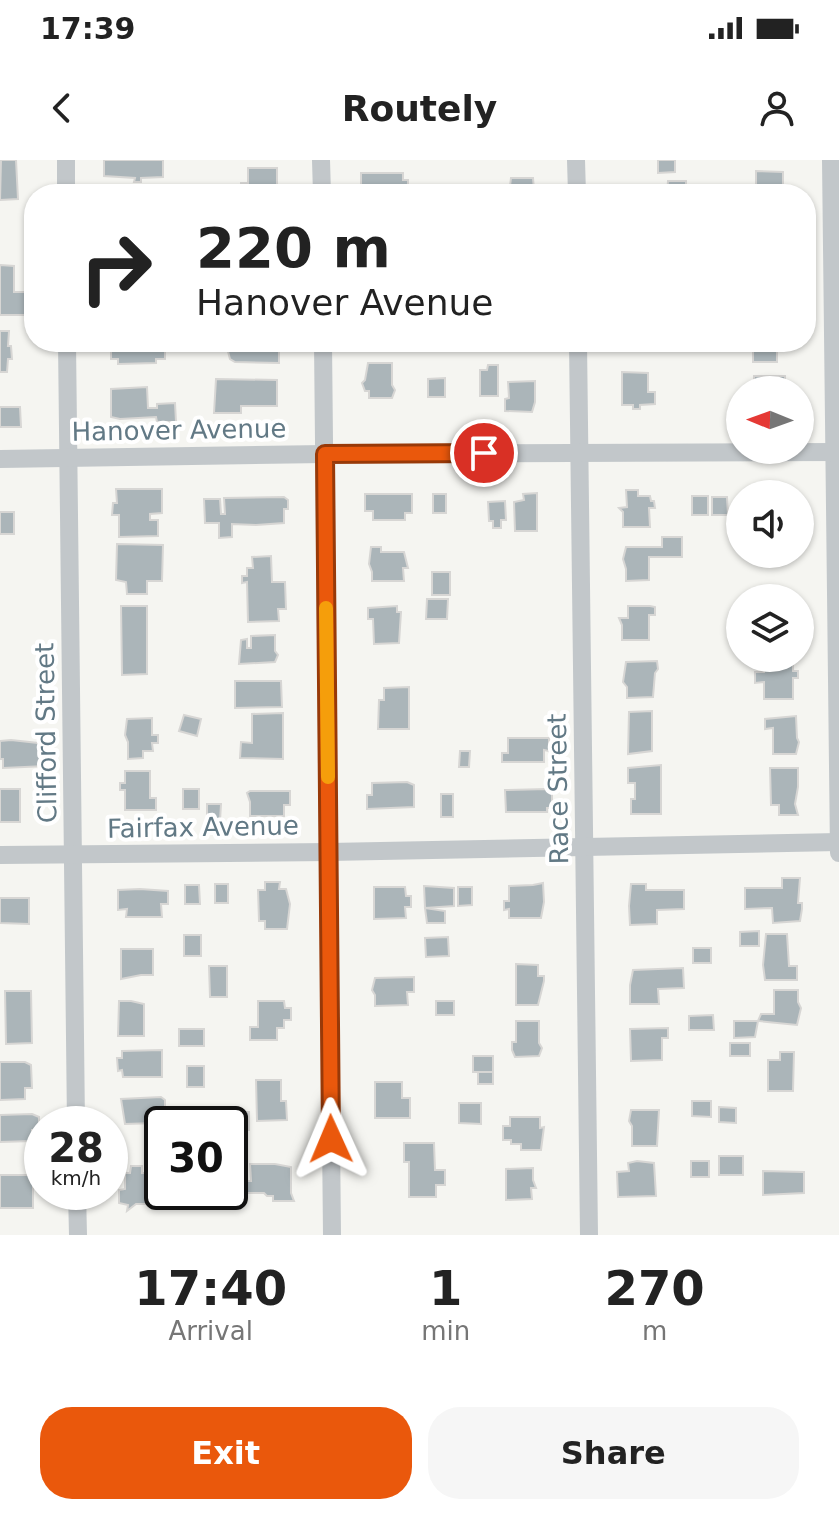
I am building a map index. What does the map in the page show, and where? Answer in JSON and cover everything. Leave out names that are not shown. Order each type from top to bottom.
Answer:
[{"type":"street","points":[[66,160],[66,184]]},
{"type":"street","points":[[321,160],[322,184]]},
{"type":"street","points":[[576,160],[577,184]]},
{"type":"street","points":[[831,160],[837,452],[839,854]]},
{"type":"street","name":"Clifford Street","points":[[67,352],[76,1106]]},
{"type":"street","points":[[323,352],[332,1235]]},
{"type":"street","name":"Race Street","points":[[578,352],[589,1235]]},
{"type":"street","name":"Hanover Avenue","points":[[0,459],[837,452]]},
{"type":"street","name":"Fairfax Avenue","points":[[0,855],[839,842]]},
{"type":"street","points":[[77,1210],[78,1235]]},
{"type":"building","points":[[1,160],[16,160],[18,199],[0,200]]},
{"type":"building","points":[[104,160],[163,160],[163,177],[141,178],[141,182],[134,182],[135,178],[104,176]]},
{"type":"building","points":[[658,160],[675,160],[675,172],[658,173]]},
{"type":"building","points":[[248,168],[277,168],[277,184],[241,184],[248,183]]},
{"type":"building","points":[[756,171],[783,172],[783,184],[756,184]]},
{"type":"building","points":[[361,173],[403,173],[403,180],[408,180],[408,184],[361,184]]},
{"type":"building","points":[[511,178],[533,178],[534,184],[510,184]]},
{"type":"building","points":[[668,181],[686,181],[686,184],[668,184]]},
{"type":"building","points":[[0,265],[14,266],[14,292],[24,292],[24,315],[0,315]]},
{"type":"building","points":[[0,331],[9,331],[8,346],[11,346],[12,359],[8,359],[7,372],[0,372]]},
{"type":"building","points":[[111,352],[165,352],[165,359],[156,359],[156,363],[118,364],[118,359],[111,359]]},
{"type":"building","points":[[228,352],[279,352],[279,363],[235,362],[230,359]]},
{"type":"building","points":[[753,352],[777,352],[777,362],[753,362]]},
{"type":"building","points":[[368,363],[392,363],[392,385],[395,390],[392,398],[369,398],[369,391],[365,391],[362,383]]},
{"type":"building","points":[[488,365],[498,365],[498,396],[480,396],[480,370],[487,370]]},
{"type":"building","points":[[622,372],[648,373],[648,392],[655,392],[655,404],[640,405],[640,409],[622,405]]},
{"type":"building","points":[[445,378],[445,397],[428,397],[428,379]]},
{"type":"building","points":[[216,379],[277,380],[277,406],[241,406],[241,413],[214,413]]},
{"type":"building","points":[[535,381],[532,412],[505,411],[505,399],[509,398],[508,382]]},
{"type":"building","points":[[147,387],[148,408],[175,403],[176,422],[157,422],[156,417],[111,417],[111,389]]},
{"type":"building","points":[[0,407],[20,407],[21,427],[0,427]]},
{"type":"building","points":[[116,489],[162,489],[162,513],[150,514],[150,520],[158,520],[158,536],[119,537],[119,515],[112,515],[113,503],[117,503]]},
{"type":"building","points":[[626,490],[638,490],[638,496],[650,496],[654,501],[655,508],[649,508],[650,527],[623,527],[623,512],[619,508],[627,507]]},
{"type":"building","points":[[537,493],[537,531],[515,531],[514,502],[524,500],[523,494]]},
{"type":"building","points":[[365,494],[412,494],[412,513],[405,513],[405,520],[373,520],[373,511],[365,511]]},
{"type":"building","points":[[433,494],[446,494],[446,513],[433,513]]},
{"type":"building","points":[[692,496],[708,496],[708,515],[692,515]]},
{"type":"building","points":[[284,497],[288,500],[288,509],[284,509],[284,523],[232,524],[232,537],[219,538],[219,523],[205,523],[204,499],[220,499],[221,514],[225,514],[224,498]]},
{"type":"building","points":[[712,497],[726,497],[726,515],[712,515]]},
{"type":"building","points":[[505,501],[506,520],[501,520],[501,528],[493,528],[493,521],[489,521],[488,502]]},
{"type":"building","points":[[0,512],[14,512],[14,534],[0,534]]},
{"type":"building","points":[[662,537],[682,537],[682,557],[649,557],[649,580],[626,581],[623,559],[626,547],[662,547]]},
{"type":"building","points":[[117,544],[163,545],[162,581],[147,581],[147,594],[127,594],[126,582],[116,580]]},
{"type":"building","points":[[371,547],[381,547],[381,552],[404,552],[408,568],[403,568],[404,581],[372,581],[369,564]]},
{"type":"building","points":[[271,556],[272,582],[285,582],[286,609],[278,609],[279,621],[248,622],[247,582],[242,583],[242,576],[247,576],[247,568],[253,568],[252,557]]},
{"type":"building","points":[[432,572],[450,572],[450,595],[432,595]]},
{"type":"building","points":[[427,599],[448,599],[447,619],[426,619]]},
{"type":"building","points":[[121,606],[147,606],[147,674],[122,675]]},
{"type":"building","points":[[397,606],[397,612],[401,612],[399,643],[374,644],[373,619],[368,619],[368,608]]},
{"type":"building","points":[[628,606],[655,607],[655,615],[649,615],[649,640],[622,640],[619,618],[628,618]]},
{"type":"building","points":[[275,635],[278,655],[275,662],[239,664],[241,640],[247,639],[247,648],[251,648],[251,636]]},
{"type":"building","points":[[657,661],[653,697],[627,698],[627,687],[623,682],[626,662]]},
{"type":"building","points":[[755,672],[798,672],[798,678],[793,678],[793,699],[764,699],[764,682],[755,683]]},
{"type":"building","points":[[235,681],[281,681],[282,707],[235,708]]},
{"type":"building","points":[[409,687],[409,729],[378,729],[379,700],[384,700],[384,688]]},
{"type":"building","points":[[652,711],[652,751],[628,754],[629,712]]},
{"type":"building","points":[[283,713],[283,759],[240,758],[241,742],[252,743],[252,714]]},
{"type":"building","points":[[184,715],[201,719],[197,736],[179,731]]},
{"type":"building","points":[[796,716],[799,742],[796,754],[773,754],[773,728],[765,729],[765,719]]},
{"type":"building","points":[[152,718],[152,735],[158,735],[158,743],[152,743],[153,751],[143,751],[143,758],[128,759],[127,719]]},
{"type":"building","points":[[508,738],[549,738],[549,751],[544,750],[544,762],[502,762],[502,753],[508,753]]},
{"type":"building","points":[[0,741],[38,743],[39,748],[45,748],[46,766],[3,768]]},
{"type":"building","points":[[460,751],[470,751],[469,767],[459,767]]},
{"type":"building","points":[[661,765],[661,814],[631,814],[635,783],[628,783],[628,768]]},
{"type":"building","points":[[770,768],[798,768],[795,804],[798,815],[779,815],[779,805],[771,805]]},
{"type":"building","points":[[125,771],[150,771],[150,798],[156,798],[156,810],[125,810],[125,790],[120,790],[120,783],[125,783]]},
{"type":"building","points":[[407,782],[414,785],[414,807],[367,809],[367,795],[372,795],[372,783]]},
{"type":"building","points":[[0,789],[20,789],[20,822],[0,822]]},
{"type":"building","points":[[183,789],[199,789],[199,809],[183,809]]},
{"type":"building","points":[[547,789],[552,793],[552,808],[547,808],[547,812],[506,812],[505,790]]},
{"type":"building","points":[[290,791],[290,805],[284,805],[284,816],[250,816],[247,793]]},
{"type":"building","points":[[441,794],[453,794],[453,817],[441,817]]},
{"type":"building","points":[[207,804],[221,804],[220,821],[207,821]]},
{"type":"building","points":[[782,878],[800,878],[800,921],[773,923],[772,908],[745,909],[745,888],[782,888]]},
{"type":"building","points":[[265,882],[280,882],[279,889],[286,889],[290,904],[287,929],[265,929],[265,921],[259,921],[258,890],[265,890]]},
{"type":"building","points":[[543,883],[541,918],[509,918],[509,909],[504,910],[504,901],[509,901],[509,886]]},
{"type":"building","points":[[215,884],[228,884],[228,903],[215,903]]},
{"type":"building","points":[[631,884],[646,884],[646,890],[684,890],[684,909],[657,910],[657,924],[630,925]]},
{"type":"building","points":[[185,885],[199,885],[200,904],[185,904]]},
{"type":"building","points":[[424,886],[454,888],[454,906],[425,908]]},
{"type":"building","points":[[374,887],[405,887],[406,896],[411,896],[411,907],[405,907],[406,918],[374,919]]},
{"type":"building","points":[[458,887],[472,887],[472,905],[458,906]]},
{"type":"building","points":[[118,890],[168,891],[168,904],[161,904],[162,917],[126,917],[127,909],[118,910]]},
{"type":"building","points":[[0,898],[29,898],[29,924],[0,923]]},
{"type":"building","points":[[425,908],[445,911],[445,923],[427,923]]},
{"type":"building","points":[[759,931],[759,946],[740,946],[740,932]]},
{"type":"building","points":[[766,934],[787,934],[789,966],[797,966],[797,980],[765,980]]},
{"type":"building","points":[[184,935],[201,935],[201,956],[184,956]]},
{"type":"building","points":[[448,937],[449,956],[426,957],[425,938]]},
{"type":"building","points":[[693,948],[711,948],[711,963],[693,963]]},
{"type":"building","points":[[121,949],[153,949],[153,975],[121,979]]},
{"type":"building","points":[[516,964],[538,965],[538,976],[544,976],[538,1005],[516,1005]]},
{"type":"building","points":[[209,966],[227,966],[227,997],[210,997]]},
{"type":"building","points":[[683,968],[684,988],[658,989],[659,1004],[630,1004],[633,970]]},
{"type":"building","points":[[414,977],[414,992],[407,992],[408,1005],[375,1006],[372,990],[375,978]]},
{"type":"building","points":[[774,990],[798,990],[801,1008],[797,1025],[758,1021],[761,1014],[774,1014]]},
{"type":"building","points":[[5,991],[31,991],[32,1043],[6,1044]]},
{"type":"building","points":[[119,1001],[144,1004],[144,1036],[118,1036]]},
{"type":"building","points":[[258,1001],[284,1001],[285,1008],[291,1008],[291,1020],[284,1020],[284,1028],[277,1028],[277,1040],[250,1040],[250,1027],[258,1027]]},
{"type":"building","points":[[436,1001],[454,1001],[454,1015],[436,1015]]},
{"type":"building","points":[[713,1015],[714,1030],[689,1030],[689,1016]]},
{"type":"building","points":[[516,1021],[539,1021],[539,1043],[542,1048],[539,1056],[515,1057],[512,1042],[516,1042]]},
{"type":"building","points":[[734,1021],[758,1021],[755,1037],[734,1038]]},
{"type":"building","points":[[668,1028],[668,1038],[662,1038],[662,1060],[631,1061],[630,1029]]},
{"type":"building","points":[[179,1029],[204,1029],[204,1046],[179,1046]]},
{"type":"building","points":[[730,1043],[750,1043],[750,1056],[730,1056]]},
{"type":"building","points":[[162,1050],[162,1077],[123,1077],[122,1070],[118,1071],[117,1058],[122,1058],[122,1051]]},
{"type":"building","points":[[780,1052],[794,1052],[793,1091],[768,1091],[768,1060],[780,1060]]},
{"type":"building","points":[[473,1056],[493,1056],[493,1072],[473,1072]]},
{"type":"building","points":[[0,1062],[25,1062],[31,1065],[32,1088],[25,1088],[25,1099],[0,1100]]},
{"type":"building","points":[[187,1066],[204,1066],[204,1087],[187,1087]]},
{"type":"building","points":[[478,1072],[493,1072],[493,1084],[478,1084]]},
{"type":"building","points":[[256,1080],[281,1080],[281,1101],[286,1101],[287,1120],[257,1121]]},
{"type":"building","points":[[375,1082],[402,1082],[402,1098],[410,1098],[410,1118],[375,1118]]},
{"type":"building","points":[[161,1097],[165,1100],[165,1106],[144,1106],[144,1123],[128,1124],[128,1106],[122,1106],[121,1099]]},
{"type":"building","points":[[692,1101],[711,1101],[711,1117],[692,1116]]},
{"type":"building","points":[[459,1103],[481,1103],[481,1124],[459,1123]]},
{"type":"building","points":[[719,1107],[736,1108],[736,1123],[719,1122]]},
{"type":"building","points":[[631,1110],[659,1110],[657,1146],[632,1146]]},
{"type":"building","points":[[24,1114],[24,1141],[0,1142],[0,1115]]},
{"type":"building","points":[[510,1117],[540,1117],[540,1128],[544,1127],[541,1150],[521,1150],[521,1144],[503,1140],[503,1126],[510,1126]]},
{"type":"building","points":[[404,1143],[434,1143],[435,1170],[445,1170],[445,1185],[436,1185],[436,1197],[409,1197],[409,1162],[404,1162]]},
{"type":"building","points":[[719,1156],[743,1156],[743,1175],[719,1175]]},
{"type":"building","points":[[691,1161],[709,1161],[709,1177],[691,1177]]},
{"type":"building","points":[[628,1163],[654,1163],[656,1196],[618,1197],[617,1172],[629,1171]]},
{"type":"building","points":[[250,1164],[291,1167],[294,1201],[273,1201],[273,1196],[264,1193],[248,1193],[248,1181],[251,1181]]},
{"type":"building","points":[[131,1166],[142,1166],[144,1204],[136,1204],[127,1211],[128,1173]]},
{"type":"building","points":[[533,1168],[536,1188],[531,1188],[532,1199],[506,1200],[506,1169]]},
{"type":"building","points":[[763,1171],[804,1172],[804,1193],[763,1195]]},
{"type":"building","points":[[0,1175],[24,1175],[24,1208],[0,1208]]},
{"type":"slow traffic","points":[[326,608],[328,777]]},
{"type":"route","points":[[331,1139],[325,454],[484,453]]}]
